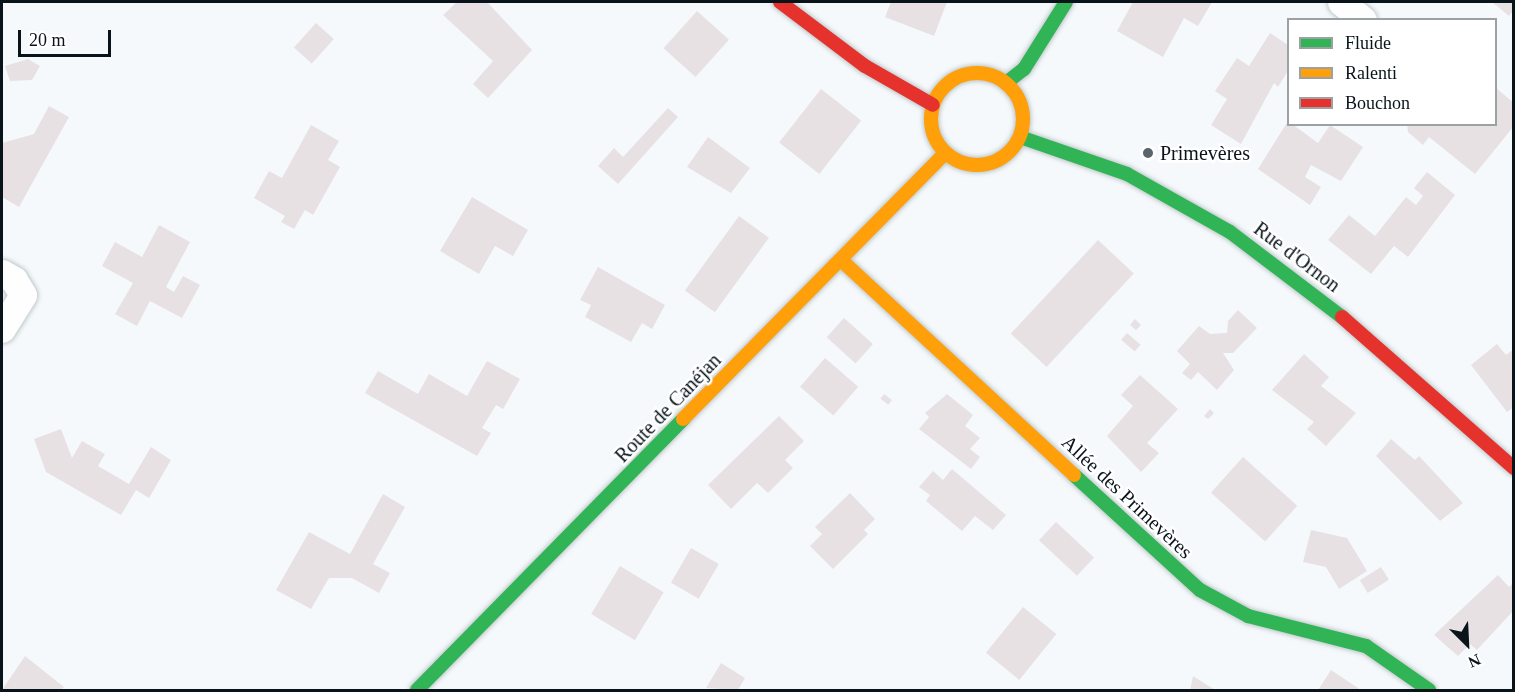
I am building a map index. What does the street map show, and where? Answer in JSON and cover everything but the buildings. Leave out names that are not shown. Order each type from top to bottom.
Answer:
[{"type":"street","points":[[780,2],[873,71],[933,105]]},
{"type":"street","points":[[1006,83],[1024,69],[1066,2]]},
{"type":"street","points":[[1341,2],[1361,18]]},
{"type":"street","points":[[964,75],[993,76],[1006,83],[1023,113],[1020,137],[1001,159],[987,164],[972,165],[945,153],[932,131],[933,105],[940,92],[964,75]]},
{"type":"street","name":"Rue d'Ornon","points":[[1020,137],[1127,174],[1221,226],[1308,287],[1514,468]]},
{"type":"street","name":"Route de Canéjan","points":[[417,690],[945,153]]},
{"type":"street","name":"Allée des Primevères","points":[[841,260],[1200,590],[1248,616],[1366,646],[1429,690]]},
{"type":"street","points":[[2,273],[14,280],[22,295],[2,328]]},
{"type":"traffic: fast","points":[[1006,83],[1024,69],[1066,2]]},
{"type":"traffic: fast","points":[[1020,137],[1127,174],[1230,232],[1342,317]]},
{"type":"traffic: fast","points":[[417,690],[683,419]]},
{"type":"traffic: fast","points":[[1074,475],[1200,590],[1248,616],[1366,646],[1429,690]]},
{"type":"traffic: slow","points":[[977,73],[995,77],[1009,87],[1019,101],[1023,119],[1019,137],[1009,151],[995,161],[977,165],[959,161],[945,151],[935,137],[931,119],[935,101],[945,87],[959,77],[977,73]]},
{"type":"traffic: slow","points":[[683,419],[945,153]]},
{"type":"traffic: slow","points":[[841,260],[1074,475]]},
{"type":"traffic: jam","points":[[780,2],[865,66],[933,105]]},
{"type":"traffic: jam","points":[[1342,317],[1514,468]]},
{"type":"place","name":"Primevères","points":[[1148,153]]}]
